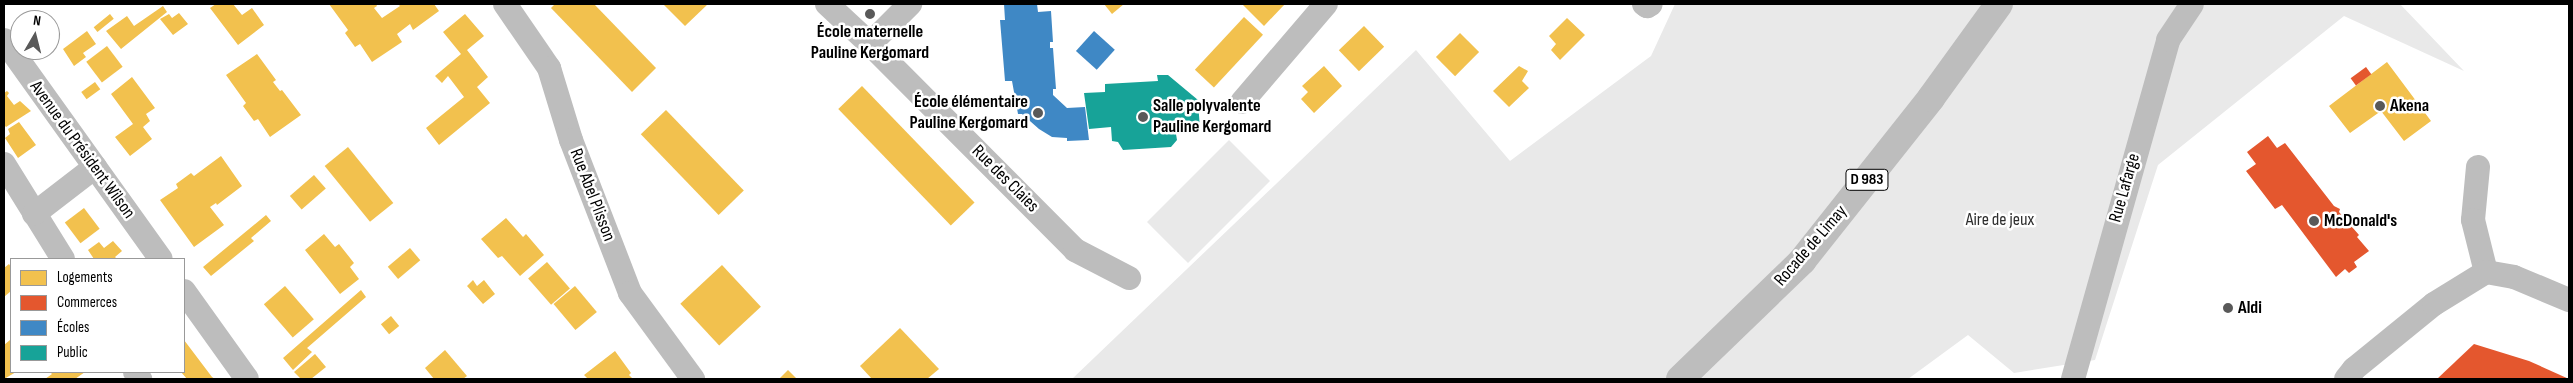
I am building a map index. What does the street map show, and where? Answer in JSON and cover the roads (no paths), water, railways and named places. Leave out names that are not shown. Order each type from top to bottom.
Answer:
[{"type":"main road","name":"Rocade de Limay","points":[[1680,379],[1802,261],[1932,98],[1999,4]]},
{"type":"street","name":"Rue Abel Plisson","points":[[505,4],[549,68],[571,140],[630,293],[693,379]]},
{"type":"street","name":"Rue des Claies","points":[[827,4],[870,44],[1075,250],[1128,278]]},
{"type":"street","points":[[870,44],[910,4]]},
{"type":"street","points":[[1242,102],[1326,4]]},
{"type":"street","points":[[1644,4],[1647,6],[1651,4]]},
{"type":"street","name":"Rue Lafarge","points":[[2073,379],[2168,40],[2192,4]]},
{"type":"street","name":"Avenue du Président Wilson","points":[[4,40],[160,258]]},
{"type":"street","points":[[4,164],[62,258]]},
{"type":"street","points":[[34,214],[95,167]]},
{"type":"street","points":[[2478,167],[2473,220],[2486,272]]},
{"type":"street","points":[[2346,379],[2354,369],[2434,304],[2486,272],[2514,277],[2569,300]]},
{"type":"street","points":[[185,292],[247,379]]},
{"type":"place","name":"École maternelle Pauline Kergomard","points":[[870,14]]},
{"type":"place","name":"Akena","points":[[2380,106]]},
{"type":"place","name":"École élémentaire Pauline Kergomard","points":[[1038,113]]},
{"type":"place","name":"Salle polyvalente Pauline Kergomard","points":[[1143,117]]},
{"type":"place","name":"McDonald's","points":[[2314,221]]},
{"type":"place","name":"Aldi","points":[[2228,308]]},
{"type":"park label","name":"Aire de jeux","points":[[2000,220]]}]
